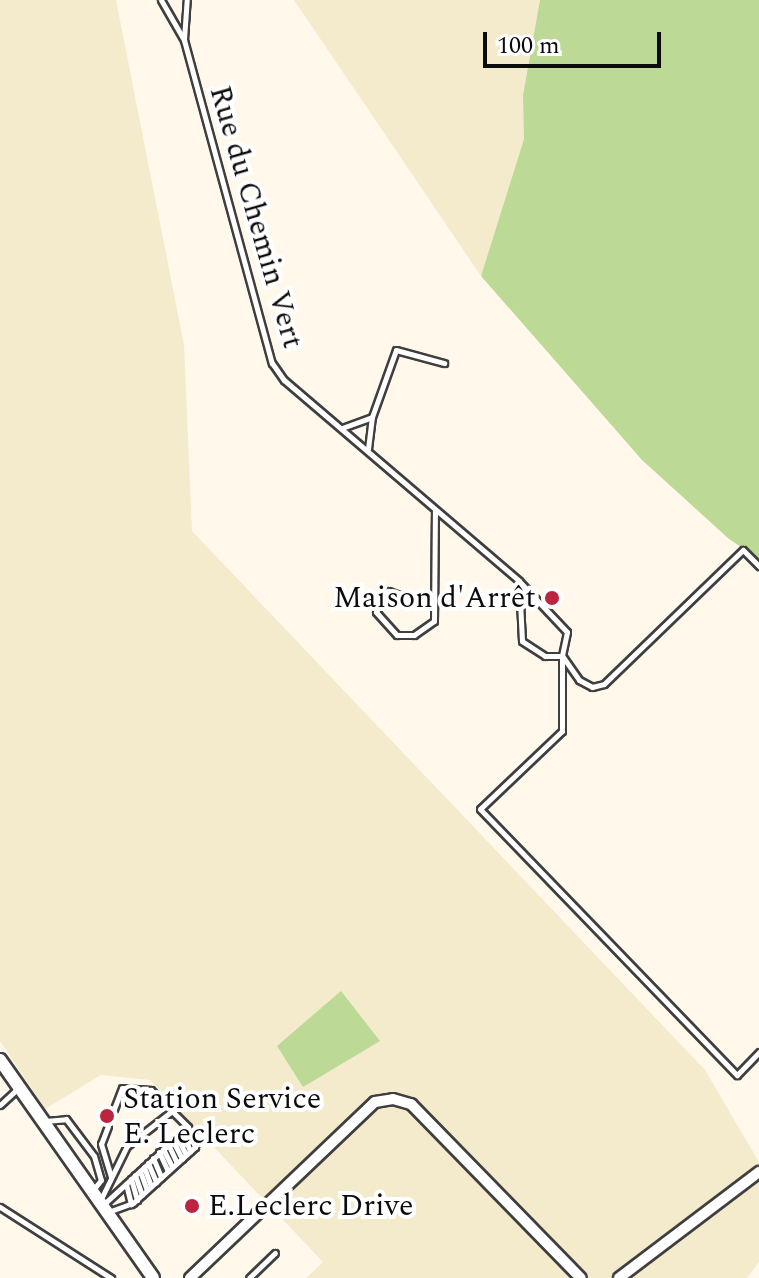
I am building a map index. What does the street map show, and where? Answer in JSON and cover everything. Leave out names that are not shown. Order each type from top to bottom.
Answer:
[{"type":"street","points":[[0,1060],[153,1278]]},
{"type":"street","points":[[190,1278],[375,1102],[393,1099],[411,1104],[581,1278]]},
{"type":"street","points":[[619,1278],[759,1172]]},
{"type":"lane","points":[[161,0],[184,40]]},
{"type":"lane","points":[[168,0],[169,11]]},
{"type":"lane","points":[[184,40],[187,0]]},
{"type":"lane","name":"Rue du Chemin Vert","points":[[184,40],[272,363],[284,380],[519,581],[567,632],[562,656]]},
{"type":"lane","points":[[368,450],[372,417],[396,350],[444,363]]},
{"type":"lane","points":[[342,428],[372,417]]},
{"type":"lane","points":[[434,600],[420,603],[388,591],[376,612],[397,635],[414,635],[434,621],[435,509]]},
{"type":"lane","points":[[562,656],[579,680],[592,687],[604,684],[743,550],[759,566]]},
{"type":"lane","points":[[519,581],[522,641],[545,656],[562,656]]},
{"type":"lane","points":[[562,656],[562,731],[480,809],[737,1075],[759,1052]]},
{"type":"lane","points":[[0,1105],[20,1087]]},
{"type":"lane","points":[[101,1203],[146,1191],[195,1147],[188,1127],[151,1090],[122,1088],[114,1109]]},
{"type":"lane","points":[[101,1203],[127,1146],[172,1111]]},
{"type":"lane","points":[[44,1121],[66,1119],[94,1156],[101,1180],[101,1203]]},
{"type":"lane","points":[[108,1126],[101,1144],[111,1177]]},
{"type":"lane","points":[[101,1203],[188,1127]]},
{"type":"lane","points":[[170,1143],[179,1161]]},
{"type":"lane","points":[[170,1143],[179,1161]]},
{"type":"lane","points":[[170,1143],[179,1161]]},
{"type":"lane","points":[[139,1171],[146,1191]]},
{"type":"lane","points":[[139,1171],[146,1191]]},
{"type":"lane","points":[[139,1171],[146,1191]]},
{"type":"lane","points":[[139,1171],[146,1191]]},
{"type":"lane","points":[[0,1207],[111,1278]]},
{"type":"lane","points":[[249,1278],[275,1253]]},
{"type":"shaded area","points":[[0,0],[116,0],[184,345],[192,531],[705,1070],[759,1162],[759,1262],[747,1278],[306,1278],[323,1262],[150,1080],[101,1075],[45,1109],[0,1041]]},
{"type":"shaded area","points":[[294,0],[540,0],[523,95],[524,139],[481,276]]},
{"type":"green space","points":[[540,0],[759,0],[759,559],[729,539],[642,460],[481,276],[524,139],[523,95]]},
{"type":"green space","points":[[341,991],[380,1041],[303,1087],[277,1046]]},
{"type":"place","name":"Maison d'Arrêt","points":[[552,598]]},
{"type":"place","name":"Station Service E. Leclerc","points":[[107,1116]]},
{"type":"place","name":"E.Leclerc Drive","points":[[192,1206]]}]
